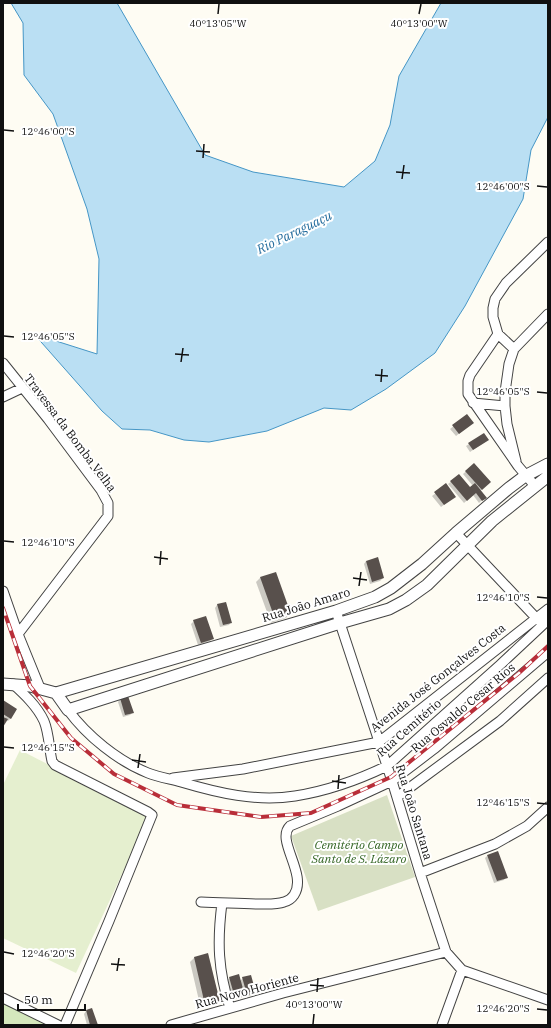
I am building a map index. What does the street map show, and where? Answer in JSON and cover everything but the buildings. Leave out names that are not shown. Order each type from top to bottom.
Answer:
[{"type":"street","points":[[514,349],[498,334],[493,317],[495,299],[506,283],[548,242]]},
{"type":"street","points":[[518,466],[507,424],[505,406],[505,392],[509,364],[514,349],[548,314]]},
{"type":"street","points":[[498,334],[474,368],[468,381],[468,394],[525,476],[535,486]]},
{"type":"street","name":"Travessa da Bomba Velha","points":[[3,363],[101,490],[108,503],[108,516],[18,634]]},
{"type":"street","points":[[3,397],[22,388]]},
{"type":"street","points":[[473,403],[505,406]]},
{"type":"street","name":"Rua João Amaro","points":[[56,693],[336,611],[374,597],[391,588],[422,564],[456,533],[525,476],[548,464]]},
{"type":"street","points":[[8,684],[30,686],[56,693],[68,710],[340,623],[389,609],[406,600],[427,585],[492,521],[548,476]]},
{"type":"street","points":[[456,533],[466,546],[536,618],[545,622]]},
{"type":"street","points":[[3,591],[18,634],[40,688]]},
{"type":"street","name":"Avenida José Gonçalves Costa","points":[[169,779],[243,769],[378,742],[548,609]]},
{"type":"street","name":"Rua João Santana","points":[[336,611],[446,952]]},
{"type":"street","name":"Rua Cemitério","points":[[68,710],[79,725],[112,752],[148,773],[216,792],[246,796],[294,796],[341,784],[365,776],[387,766],[545,622]]},
{"type":"street","name":"Rua Osvaldo Cesar Rios","points":[[392,781],[434,749],[548,652]]},
{"type":"street","points":[[397,797],[500,721],[548,678]]},
{"type":"street","points":[[8,684],[29,700],[43,720],[52,761],[56,765],[152,815],[65,1025]]},
{"type":"street","points":[[201,902],[270,904],[285,902],[291,899],[296,890],[298,880],[286,838],[287,828],[295,823],[338,806],[392,781]]},
{"type":"street","points":[[420,873],[495,844],[527,826],[548,807]]},
{"type":"street","points":[[222,903],[219,925],[220,966],[230,1008]]},
{"type":"street","points":[[446,952],[462,970],[548,1000]]},
{"type":"street","name":"Rua Novo Horiente","points":[[171,1025],[202,1021],[230,1008],[446,952]]},
{"type":"street","points":[[442,1025],[462,970]]},
{"type":"street","points":[[3,998],[58,1025]]},
{"type":"green space","points":[[20,750],[149,816],[76,973],[3,938],[3,785]]},
{"type":"green space","name":"Cemitério Campo Santo de S. Lázaro","points":[[387,795],[415,877],[318,911],[291,836]]},
{"type":"green space","points":[[3,1003],[49,1025],[3,1025]]},
{"type":"water","name":"Rio Paraguaçu","points":[[11,3],[117,3],[205,155],[253,172],[344,187],[375,161],[390,125],[399,76],[441,3],[548,3],[548,117],[531,150],[523,199],[465,306],[435,353],[386,389],[351,410],[324,408],[267,431],[209,442],[184,440],[150,430],[122,429],[102,411],[34,334],[97,354],[99,259],[87,209],[53,114],[24,75],[23,23]]},
{"type":"railway","points":[[3,608],[30,686],[71,738],[114,774],[177,805],[261,817],[311,813],[391,777],[519,673],[548,646]]}]
